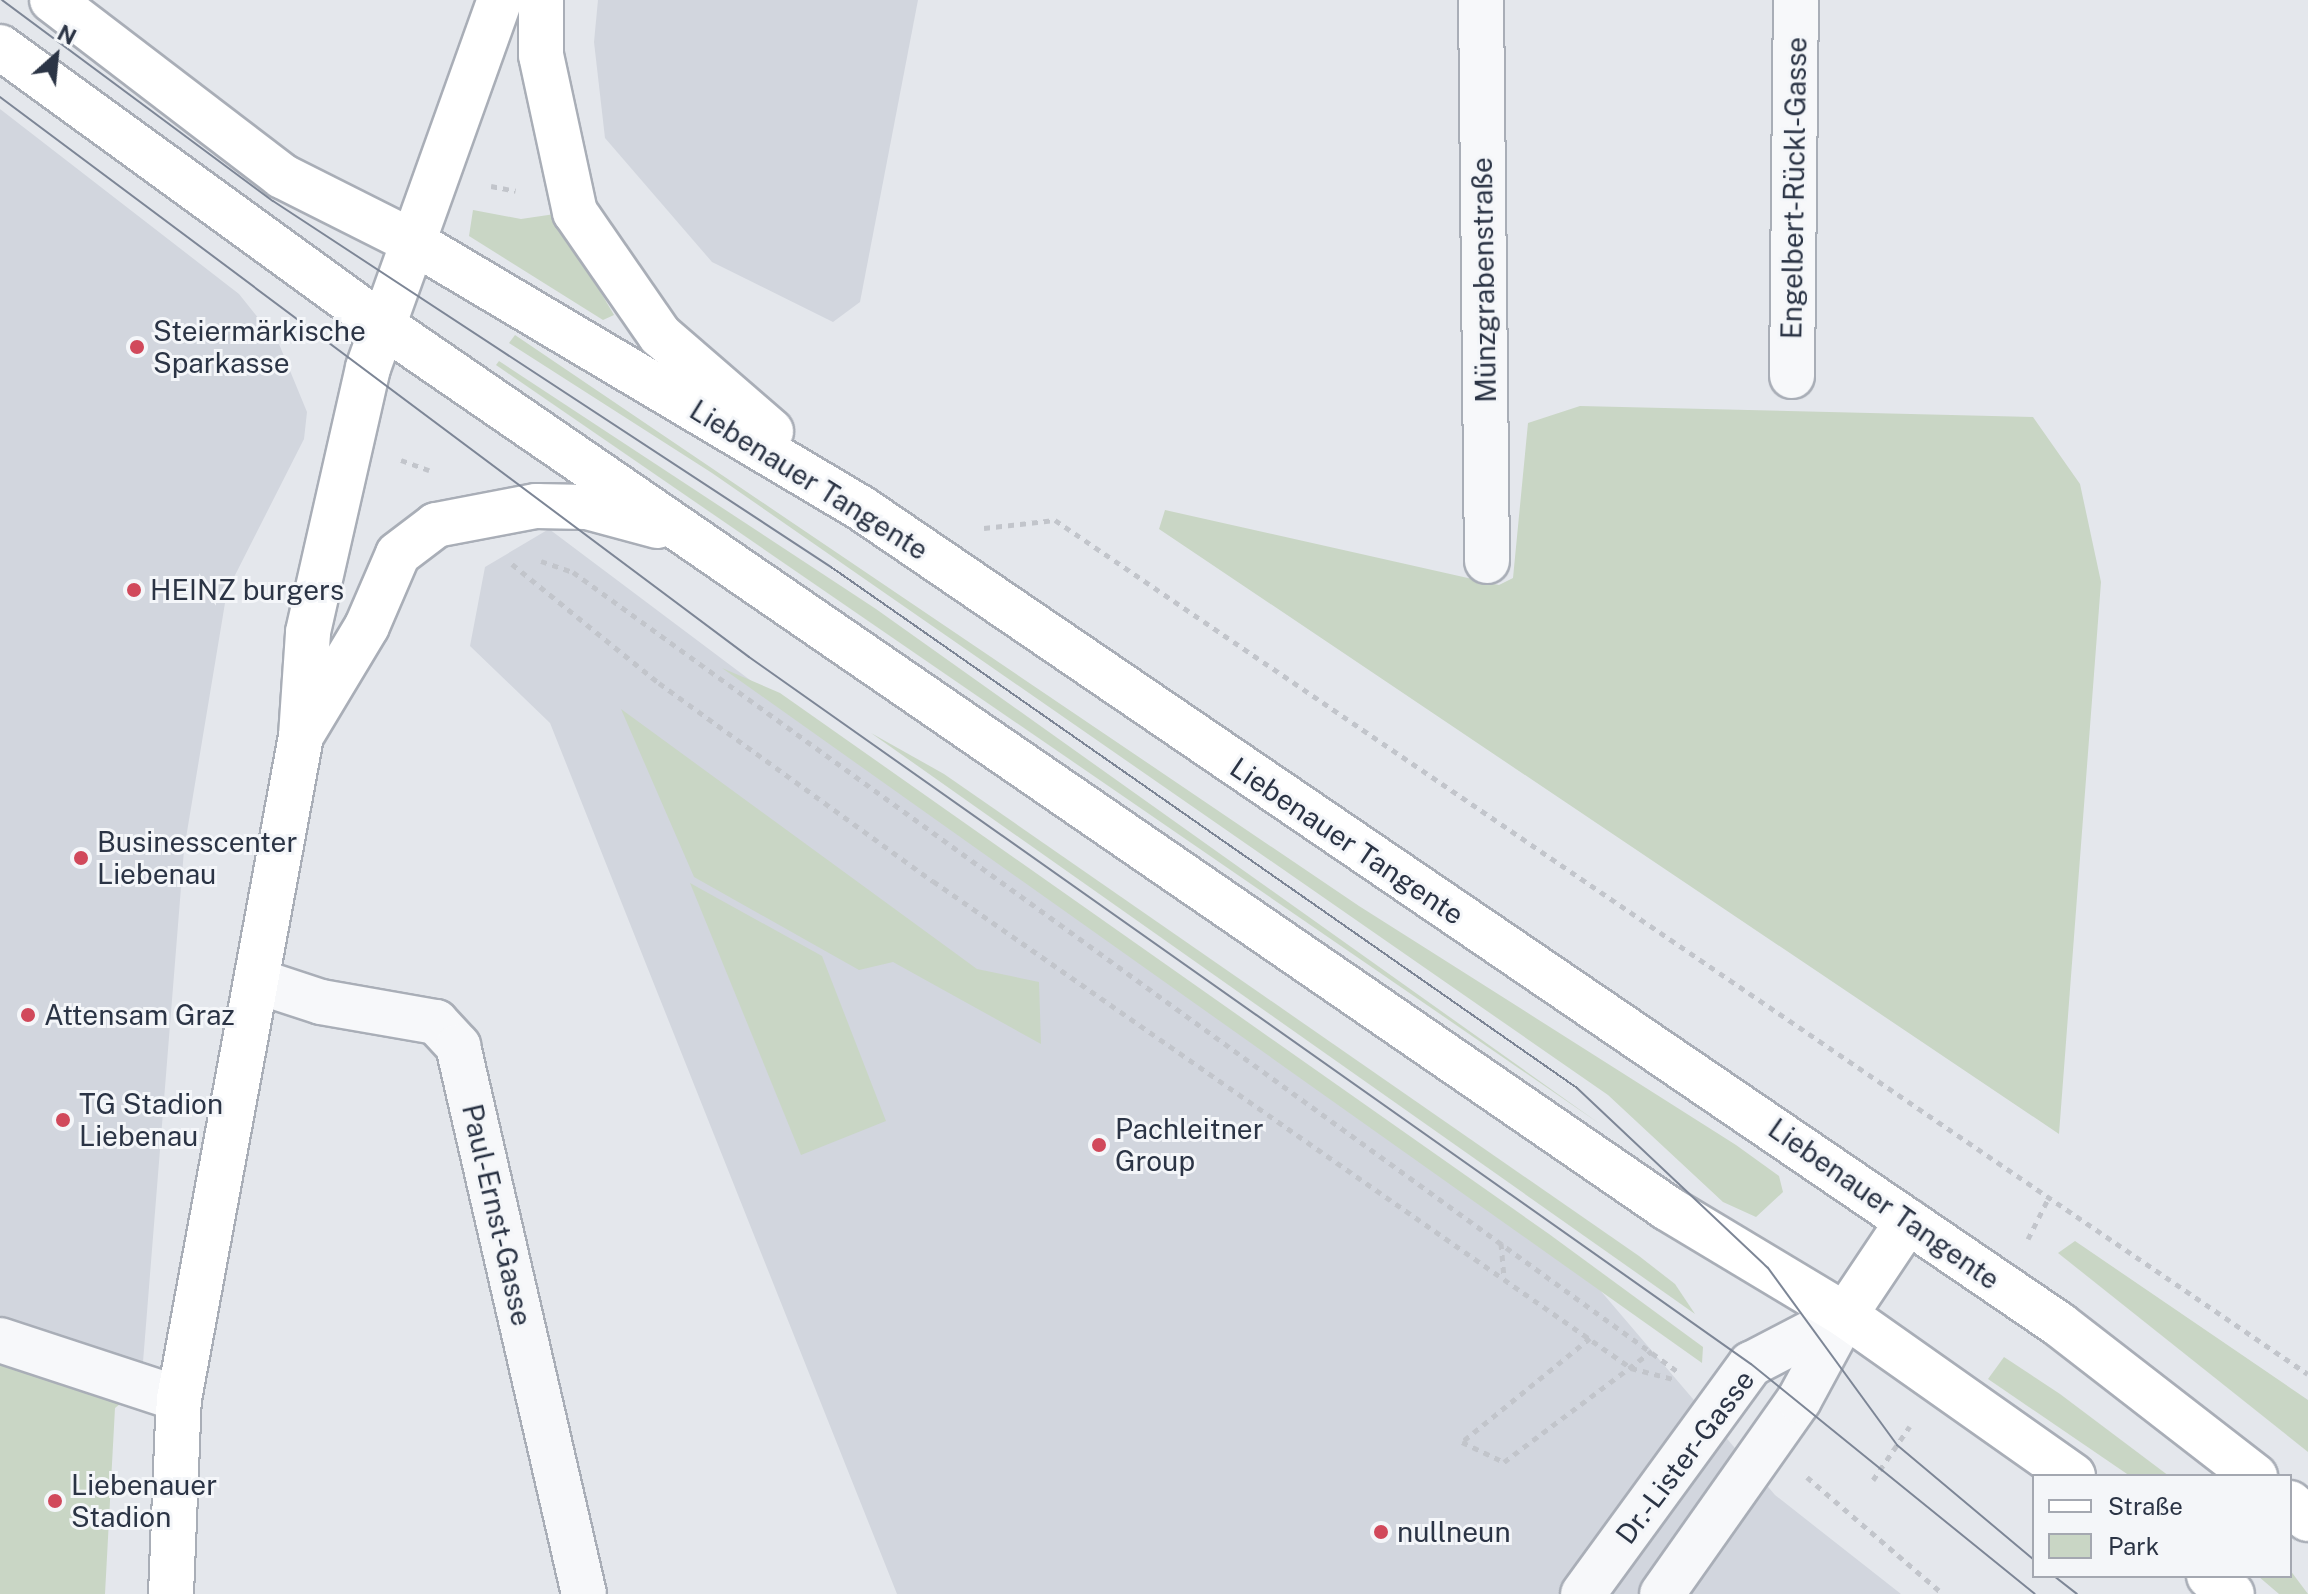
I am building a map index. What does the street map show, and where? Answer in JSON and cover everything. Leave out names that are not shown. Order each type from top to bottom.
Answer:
[{"type":"main road","name":"Liebenauer Tangente","points":[[52,0],[282,176],[415,243],[861,508],[2060,1325],[2252,1474]]},
{"type":"main road","points":[[171,1594],[179,1399],[301,736],[308,632],[381,324],[415,243],[500,0]]},
{"type":"main road","points":[[541,0],[541,55],[575,212],[660,335],[861,508]]},
{"type":"main road","points":[[0,47],[381,324],[1667,1208],[1845,1315],[2070,1474]]},
{"type":"main road","points":[[301,736],[367,626],[398,554],[436,525],[483,512],[587,507],[691,535]]},
{"type":"main road","points":[[1845,1315],[1908,1221]]},
{"type":"main road","points":[[2292,1505],[2308,1519]]},
{"type":"main road","points":[[2212,1578],[2232,1594]]},
{"type":"street","name":"Münzgrabenstraße","points":[[1481,0],[1487,561]]},
{"type":"street","name":"Engelbert-Rückl-Gasse","points":[[1792,376],[1796,0]]},
{"type":"street","name":"Paul-Ernst-Gasse","points":[[257,981],[321,1002],[436,1022],[458,1046],[584,1594]]},
{"type":"street","name":"Dr.-Lister-Gasse","points":[[1583,1594],[1751,1364],[1845,1315]]},
{"type":"street","name":"Dr.-Lister-Gasse","points":[[1662,1594],[1799,1400],[1845,1315]]},
{"type":"street","points":[[0,1340],[179,1399]]},
{"type":"path","points":[[481,184],[528,190]]},
{"type":"path","points":[[971,530],[1055,520],[2308,1374]]},
{"type":"path","points":[[498,553],[721,728],[1631,1368],[1682,1379],[1652,1351],[573,572],[529,557]]},
{"type":"path","points":[[2022,1252],[2049,1197]]},
{"type":"path","points":[[1501,1242],[1504,1278]]},
{"type":"path","points":[[1590,1338],[1462,1442],[1504,1462],[1652,1351]]},
{"type":"path","points":[[1873,1480],[1906,1432]]},
{"type":"path","points":[[1802,1472],[1943,1594]]},
{"type":"shaded area","points":[[598,0],[918,0],[860,302],[833,322],[712,262],[605,138],[594,42]]},
{"type":"shaded area","name":"Businesscenter Liebenau","points":[[0,109],[239,294],[279,344],[307,412],[304,439],[227,591],[184,850],[141,1387],[0,1340]]},
{"type":"shaded area","points":[[549,529],[810,725],[1582,1269],[1775,1495],[1901,1594],[897,1594],[550,723],[470,646],[485,567]]},
{"type":"green space","points":[[473,210],[521,219],[555,214],[614,315],[603,320],[469,236]]},
{"type":"green space","points":[[515,335],[1359,906],[1736,1145],[1779,1176],[1783,1192],[1756,1217],[1723,1202],[1608,1095],[712,473],[509,343]]},
{"type":"green space","points":[[499,361],[876,609],[1600,1124],[496,365]]},
{"type":"green space","points":[[1580,406],[2033,417],[2080,484],[2101,582],[2059,1134],[1159,529],[1165,510],[1499,585],[1513,578],[1528,423]]},
{"type":"green space","points":[[722,668],[780,693],[1549,1234],[1703,1347],[1702,1363]]},
{"type":"green space","points":[[621,709],[977,969],[1039,982],[1041,1044],[893,962],[859,970],[694,877]]},
{"type":"green space","points":[[871,733],[944,774],[1639,1256],[1675,1284],[1695,1314]]},
{"type":"green space","points":[[690,883],[822,956],[886,1121],[801,1155]]},
{"type":"green space","points":[[2075,1241],[2308,1400],[2308,1452],[2058,1253]]},
{"type":"green space","name":"Liebenauer Stadion","points":[[0,1340],[141,1387],[115,1408],[105,1594],[0,1594]]},
{"type":"green space","points":[[2004,1357],[2060,1394],[2166,1474],[2127,1474],[1988,1379]]},
{"type":"green space","points":[[2292,1573],[2308,1594],[2279,1594],[2260,1578],[2292,1578]]},
{"type":"tram line","points":[[2,0],[273,201],[831,567],[1577,1088],[1768,1268],[1897,1445],[2032,1558]]},
{"type":"tram line","points":[[0,97],[749,657],[1751,1364],[2035,1594]]},
{"type":"tram line","points":[[2057,1578],[2077,1594]]},
{"type":"place","name":"Steiermärkische Sparkasse","points":[[137,347]]},
{"type":"place","name":"HEINZ burgers","points":[[134,590]]},
{"type":"place","name":"Businesscenter Liebenau","points":[[81,858]]},
{"type":"place","name":"Attensam Graz","points":[[28,1015]]},
{"type":"place","name":"TG Stadion Liebenau","points":[[63,1120]]},
{"type":"place","name":"Pachleitner Group","points":[[1099,1145]]},
{"type":"place","name":"Liebenauer Stadion","points":[[55,1501]]},
{"type":"place","name":"nullneun","points":[[1381,1532]]}]
